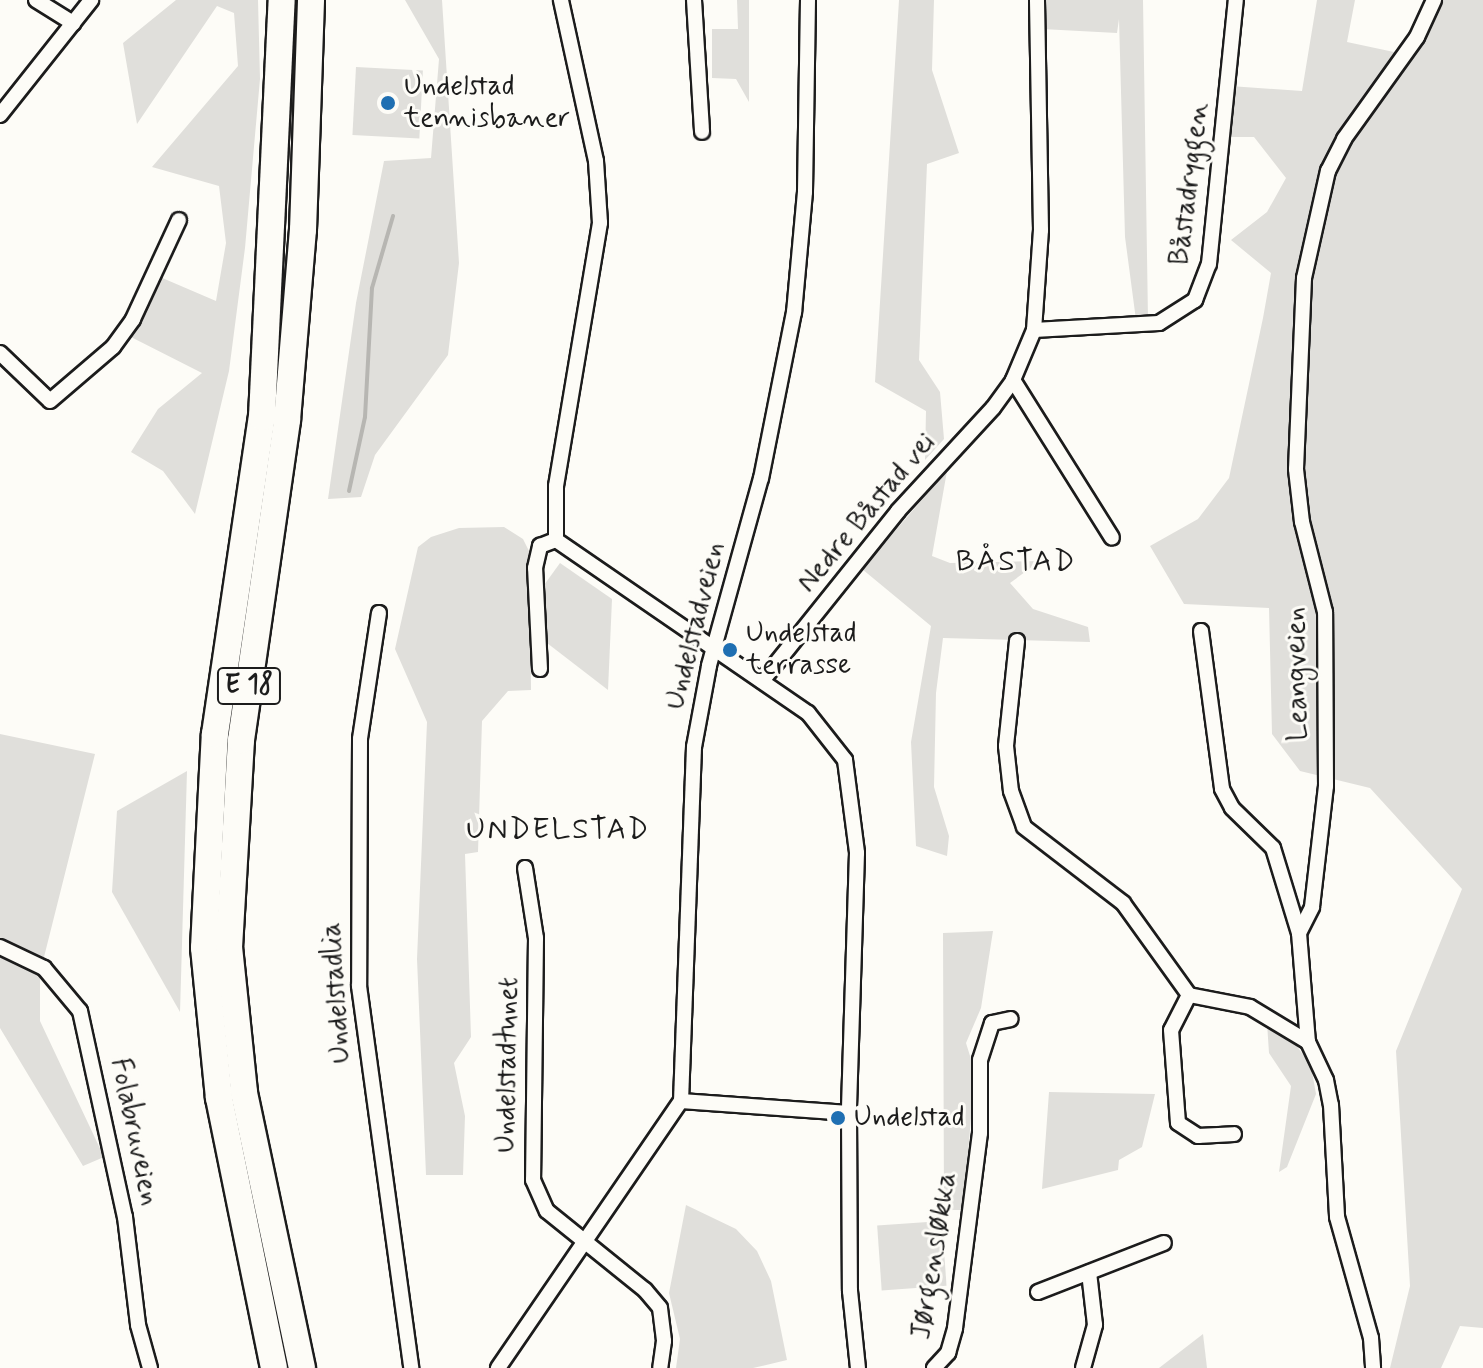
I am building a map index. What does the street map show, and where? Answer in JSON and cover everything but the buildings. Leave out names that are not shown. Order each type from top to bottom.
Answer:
[{"type":"highway","name":"E 18","points":[[274,1368],[215,1070],[204,889],[215,734],[262,417],[282,0]]},
{"type":"highway","name":"E 18","points":[[302,1368],[244,1092],[229,948],[238,767],[291,373],[303,230],[311,0]]},
{"type":"street","points":[[36,0],[73,23]]},
{"type":"street","points":[[0,115],[91,0]]},
{"type":"street","points":[[556,540],[556,486],[600,223],[596,161],[561,0]]},
{"type":"street","points":[[694,0],[702,132]]},
{"type":"street","name":"Undelstadveien","points":[[681,1101],[694,747],[714,649],[761,478],[794,312],[805,180],[808,0]]},
{"type":"street","name":"Nedre Båstad vei","points":[[762,681],[898,511],[1013,380],[1034,330],[1041,230],[1037,0]]},
{"type":"street","name":"Båstadryggen","points":[[1034,330],[1159,323],[1195,300],[1209,264],[1236,0]]},
{"type":"street","name":"Leangveien","points":[[1373,1368],[1371,1338],[1337,1217],[1326,1080],[1308,1042],[1299,933],[1312,907],[1326,786],[1325,612],[1302,522],[1296,469],[1304,278],[1328,171],[1344,139],[1417,37],[1432,0]]},
{"type":"street","points":[[0,353],[50,401],[113,347],[133,319],[179,220]]},
{"type":"street","points":[[1013,380],[1112,538]]},
{"type":"street","points":[[556,540],[808,713],[845,760],[853,791],[857,853],[849,1113],[851,1303],[858,1368]]},
{"type":"street","points":[[540,669],[535,568],[540,546],[556,540]]},
{"type":"street","name":"Undelstadlia","points":[[379,613],[360,739],[359,986],[411,1368]]},
{"type":"street","points":[[1201,631],[1222,789],[1232,808],[1263,833],[1273,848],[1299,933]]},
{"type":"street","points":[[1017,641],[1006,713],[1016,811],[1036,840],[1123,903],[1189,995],[1250,1007],[1308,1042]]},
{"type":"street","name":"Undelstadtunet","points":[[525,868],[536,938],[533,1180],[547,1211],[583,1243]]},
{"type":"street","name":"Folabruveien","points":[[0,947],[44,968],[80,1011],[125,1217],[138,1325],[150,1368]]},
{"type":"street","points":[[1189,995],[1171,1030],[1178,1123],[1198,1136],[1234,1134]]},
{"type":"street","name":"Jørgensløkka","points":[[934,1368],[948,1353],[955,1328],[980,1133],[980,1060],[992,1023],[1011,1019]]},
{"type":"street","points":[[498,1368],[681,1101],[849,1113]]},
{"type":"street","points":[[583,1243],[630,1276],[660,1308],[664,1341],[660,1368]]},
{"type":"street","points":[[1038,1292],[1164,1243]]},
{"type":"street","points":[[1083,1368],[1095,1325],[1089,1272]]},
{"type":"shaded area","points":[[176,0],[258,0],[260,79],[245,248],[229,371],[195,514],[163,471],[131,452],[158,409],[202,373],[127,335],[160,277],[216,301],[226,243],[219,186],[152,167],[238,66],[234,13],[217,6],[137,124],[123,43]]},
{"type":"shaded area","points":[[405,0],[442,0],[459,263],[448,355],[375,455],[361,497],[328,499],[356,303],[384,161],[431,158],[439,59]]},
{"type":"shaded area","points":[[737,0],[749,0],[749,102],[736,79],[712,78],[712,29],[738,29]]},
{"type":"shaded area","points":[[899,0],[934,0],[932,70],[959,153],[927,164],[919,360],[940,392],[944,439],[925,460],[926,411],[875,382]]},
{"type":"shaded area","points":[[1042,0],[1143,0],[1148,319],[1136,320],[1125,237],[1119,19],[1117,33],[1042,29]]},
{"type":"shaded area","points":[[1317,0],[1355,0],[1347,42],[1408,55],[1433,24],[1442,0],[1483,0],[1483,1328],[1460,1326],[1441,1368],[1390,1368],[1410,1286],[1396,1051],[1462,889],[1370,788],[1300,771],[1272,734],[1269,608],[1184,604],[1150,546],[1198,519],[1229,478],[1271,273],[1231,240],[1267,212],[1286,178],[1254,137],[1227,137],[1230,86],[1302,91]]},
{"type":"shaded area","name":"Undelstad tennisbaner","points":[[356,67],[423,71],[419,138],[352,135]]},
{"type":"shaded area","points":[[947,471],[932,556],[950,563],[1040,561],[1010,583],[1033,609],[1088,627],[1090,642],[943,638],[936,693],[934,787],[949,836],[947,856],[916,846],[911,742],[931,626],[862,569]]},
{"type":"shaded area","points":[[504,527],[523,539],[530,553],[531,690],[508,691],[482,721],[478,852],[465,854],[471,1037],[454,1063],[465,1116],[463,1175],[426,1175],[417,959],[427,722],[395,649],[418,547],[431,537],[459,528]]},
{"type":"shaded area","points":[[560,563],[612,599],[608,690],[547,643],[539,592]]},
{"type":"shaded area","points":[[0,734],[95,754],[40,973],[40,1021],[104,1157],[83,1166],[0,1028]]},
{"type":"shaded area","points":[[187,771],[180,1012],[112,892],[117,811]]},
{"type":"shaded area","points":[[993,931],[981,1008],[966,1043],[975,1072],[963,1210],[944,1210],[943,933]]},
{"type":"shaded area","points":[[1267,1023],[1294,1042],[1311,1066],[1316,1094],[1287,1167],[1279,1172],[1291,1086],[1269,1053]]},
{"type":"shaded area","points":[[1049,1092],[1155,1094],[1142,1147],[1119,1160],[1118,1170],[1042,1189]]},
{"type":"shaded area","points":[[686,1205],[736,1229],[757,1251],[771,1281],[787,1360],[753,1368],[676,1368],[680,1339],[669,1293]]},
{"type":"shaded area","points":[[942,1221],[947,1286],[882,1290],[877,1226]]},
{"type":"shaded area","points":[[1203,1334],[1207,1368],[1159,1368]]},
{"type":"waterway","points":[[349,491],[365,417],[372,288],[393,216]]},
{"type":"place","name":"Undelstad tennisbaner","points":[[388,103]]},
{"type":"place","name":"Undelstad terrasse","points":[[730,650]]},
{"type":"place","name":"Undelstad","points":[[838,1118]]},
{"type":"district","name":"BÅSTAD","points":[[1016,562]]},
{"type":"district","name":"UNDELSTAD","points":[[558,830]]}]
